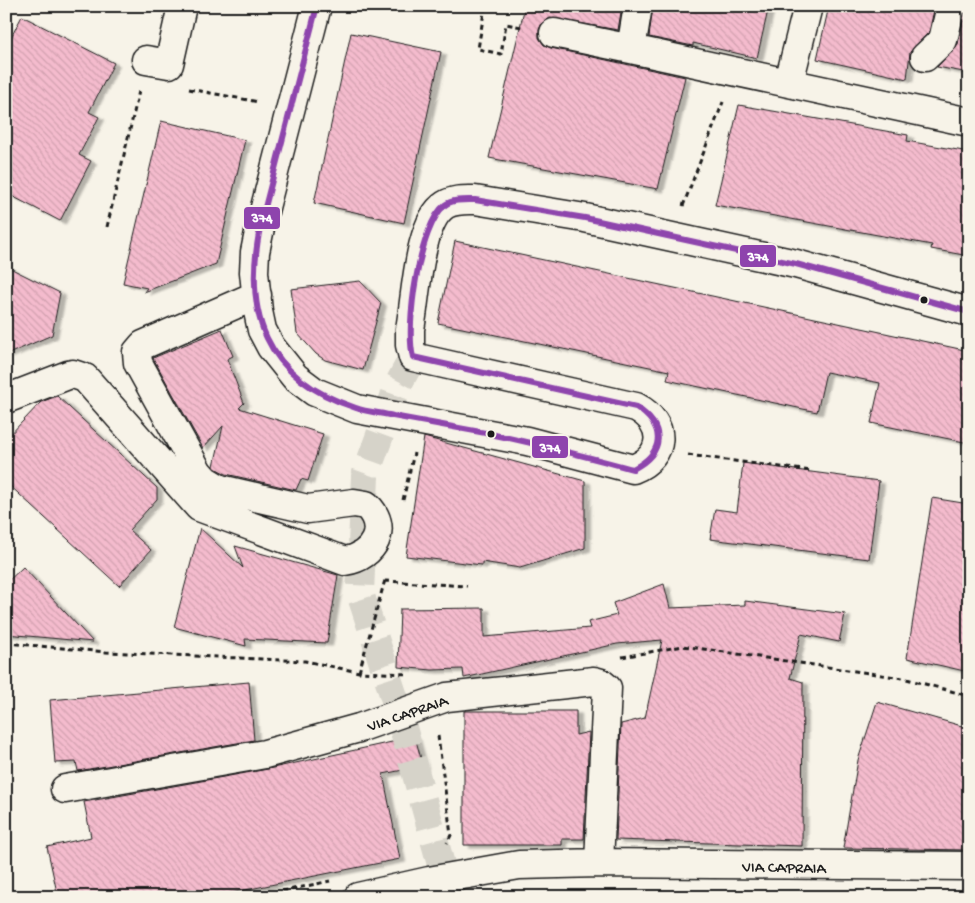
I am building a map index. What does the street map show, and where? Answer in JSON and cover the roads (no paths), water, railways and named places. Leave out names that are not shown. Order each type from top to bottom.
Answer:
[{"type":"street","points":[[318,6],[290,108],[255,252],[254,272],[262,330],[271,347],[295,376],[322,395],[357,409],[528,441],[633,469],[651,459],[656,450],[658,429],[653,419],[641,410],[414,357],[410,345],[410,329],[427,231],[436,214],[445,205],[457,200],[475,200],[585,218],[678,238],[796,264],[969,312]]},
{"type":"street","points":[[631,49],[638,6]]},
{"type":"street","points":[[789,82],[808,6]]},
{"type":"street","points":[[925,56],[943,40],[951,6]]},
{"type":"street","points":[[146,60],[169,64],[178,7]]},
{"type":"street","points":[[554,33],[969,122]]},
{"type":"street","points":[[6,399],[68,375],[73,374],[85,378],[199,507],[345,560],[358,557],[373,547],[376,540],[376,519],[366,506],[354,503],[308,508],[220,489],[212,485],[198,472],[138,363],[137,352],[143,344],[257,295]]},
{"type":"street","name":"VIA CAPRAIA","points":[[65,789],[265,754],[359,728],[447,697],[594,681],[601,683],[607,688],[599,864]]},
{"type":"street","name":"VIA CAPRAIA","points":[[358,897],[429,881],[520,865],[969,866]]},
{"type":"tunnel","points":[[413,357],[399,383],[365,476],[360,593],[397,706],[450,897]]}]
